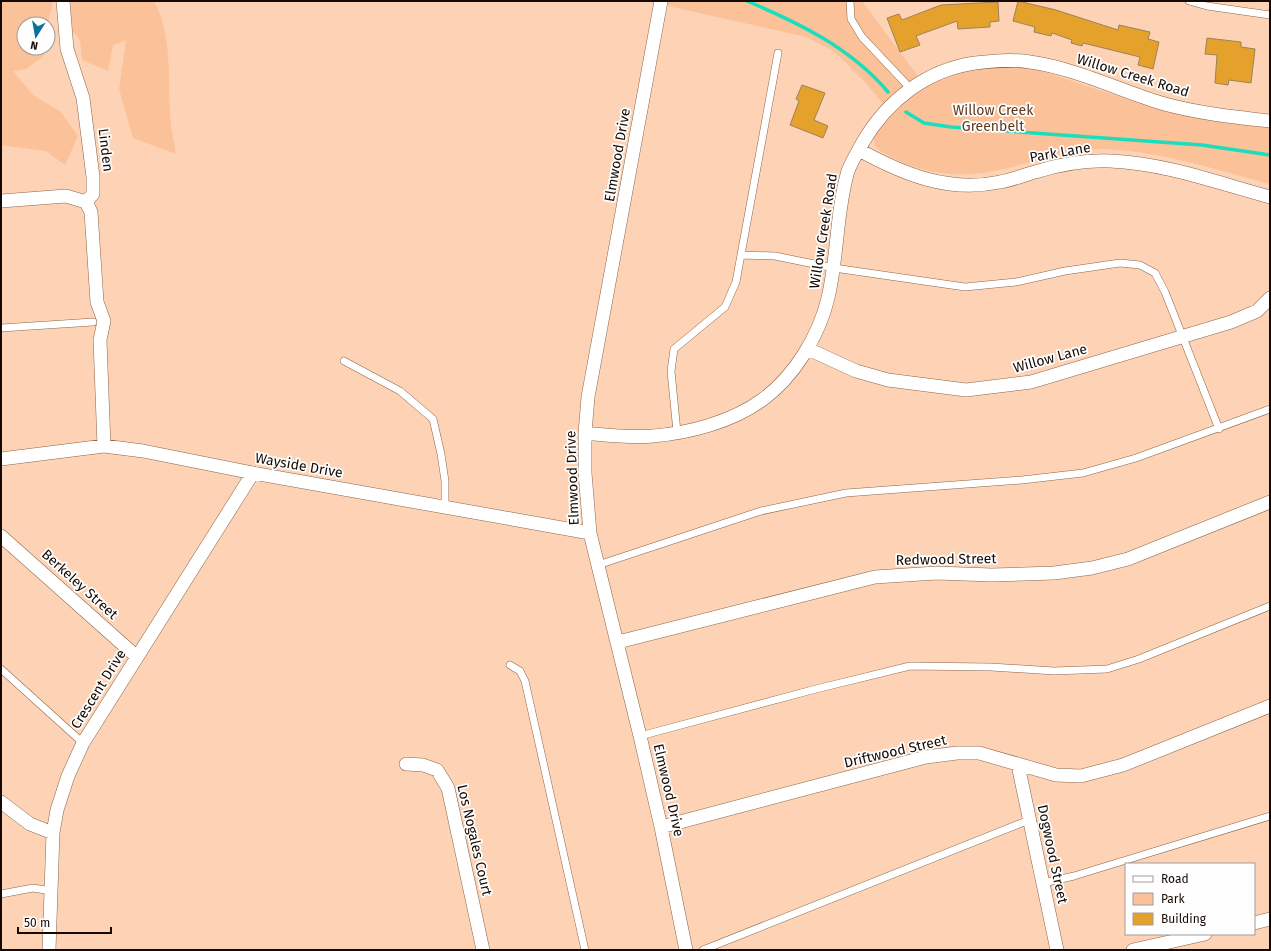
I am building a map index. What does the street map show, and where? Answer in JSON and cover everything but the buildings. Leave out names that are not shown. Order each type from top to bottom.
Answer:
[{"type":"street","name":"Linden","points":[[63,1],[67,49],[83,98],[93,177],[93,194],[86,202]]},
{"type":"street","name":"Elmwood Drive","points":[[662,1],[588,397],[585,434],[585,474],[590,533],[618,642],[661,827],[686,950]]},
{"type":"street","name":"Willow Creek Road","points":[[585,434],[652,436],[706,426],[737,414],[762,400],[785,378],[808,348],[828,301],[834,268],[842,197],[849,169],[859,150],[883,113],[910,88],[942,72],[972,63],[1001,60],[1030,62],[1066,70],[1164,104],[1215,114],[1270,121]]},
{"type":"street","name":"Park Lane","points":[[859,150],[892,168],[931,181],[968,185],[1000,182],[1037,171],[1074,164],[1110,161],[1144,165],[1270,197]]},
{"type":"street","points":[[1,201],[66,196],[86,202],[91,212],[97,302],[93,322],[100,340]]},
{"type":"street","name":"Willow Lane","points":[[808,348],[856,371],[888,380],[927,387],[966,390],[1031,382],[1183,337],[1231,322],[1258,311],[1270,298]]},
{"type":"street","points":[[97,302],[104,321],[100,340],[104,446]]},
{"type":"street","name":"Wayside Drive","points":[[1,459],[104,446],[143,451],[253,473],[590,533]]},
{"type":"street","name":"Crescent Drive","points":[[49,950],[53,833],[57,810],[68,776],[83,743],[253,473]]},
{"type":"street","name":"Redwood Street","points":[[618,642],[874,577],[936,573],[1054,573],[1092,568],[1128,559],[1270,502]]},
{"type":"street","name":"Berkeley Street","points":[[1,536],[137,657]]},
{"type":"street","name":"Driftwood Street","points":[[661,827],[926,757],[957,753],[979,753],[1018,765],[1056,774],[1081,776],[1123,765],[1270,706]]},
{"type":"street","name":"Los Nogales Court","points":[[406,764],[423,765],[437,770],[448,788],[483,950]]},
{"type":"street","name":"Dogwood Street","points":[[1018,765],[1058,950]]},
{"type":"street","points":[[1,802],[30,824],[53,833]]},
{"type":"street","points":[[1255,923],[1270,920]]},
{"type":"street","points":[[1133,950],[1200,935]]},
{"type":"lane","points":[[850,1],[851,19],[862,37],[910,88]]},
{"type":"lane","points":[[1189,1],[1207,6],[1270,15]]},
{"type":"lane","points":[[678,432],[671,371],[674,349],[725,307],[736,282],[778,53]]},
{"type":"lane","points":[[741,255],[775,256],[834,268],[965,287],[1016,282],[1065,271],[1120,263],[1140,265],[1155,274],[1165,292],[1219,429]]},
{"type":"lane","points":[[1,328],[93,322]]},
{"type":"lane","points":[[344,361],[400,391],[433,419],[442,454],[445,481],[445,507]]},
{"type":"lane","points":[[598,565],[761,512],[830,496],[846,493],[1083,474],[1136,458],[1219,429],[1270,409]]},
{"type":"lane","points":[[640,736],[816,689],[910,666],[991,667],[1054,671],[1107,669],[1139,659],[1270,606]]},
{"type":"lane","points":[[510,665],[520,671],[525,681],[585,950]]},
{"type":"lane","points":[[1,669],[83,743]]},
{"type":"lane","points":[[1043,883],[1074,876],[1270,816]]},
{"type":"lane","points":[[703,950],[1029,820]]},
{"type":"lane","points":[[1,894],[33,888],[52,890]]},
{"type":"green space","points":[[1,1],[53,1],[50,16],[16,16],[16,56],[44,56],[26,69],[13,71],[33,95],[61,112],[78,136],[65,165],[46,151],[1,145]]},
{"type":"green space","points":[[71,1],[154,1],[160,13],[166,40],[169,69],[170,116],[176,154],[133,138],[119,89],[126,40],[113,45],[108,71],[82,60],[80,40],[70,28]]},
{"type":"green space","name":"Willow Creek Greenbelt","points":[[668,1],[862,1],[926,87],[974,68],[1004,64],[1022,66],[1039,70],[1141,104],[1173,113],[1221,122],[1270,127],[1270,184],[1165,157],[1122,150],[1101,149],[1074,151],[1008,168],[981,173],[953,174],[925,170],[887,155],[879,150],[875,145],[875,135],[892,114],[855,71],[833,51],[807,37],[668,6]]},
{"type":"waterway","points":[[747,1],[786,18],[823,38],[858,62],[888,92]]},
{"type":"waterway","points":[[906,112],[924,123],[951,127],[1202,145],[1270,155]]}]
